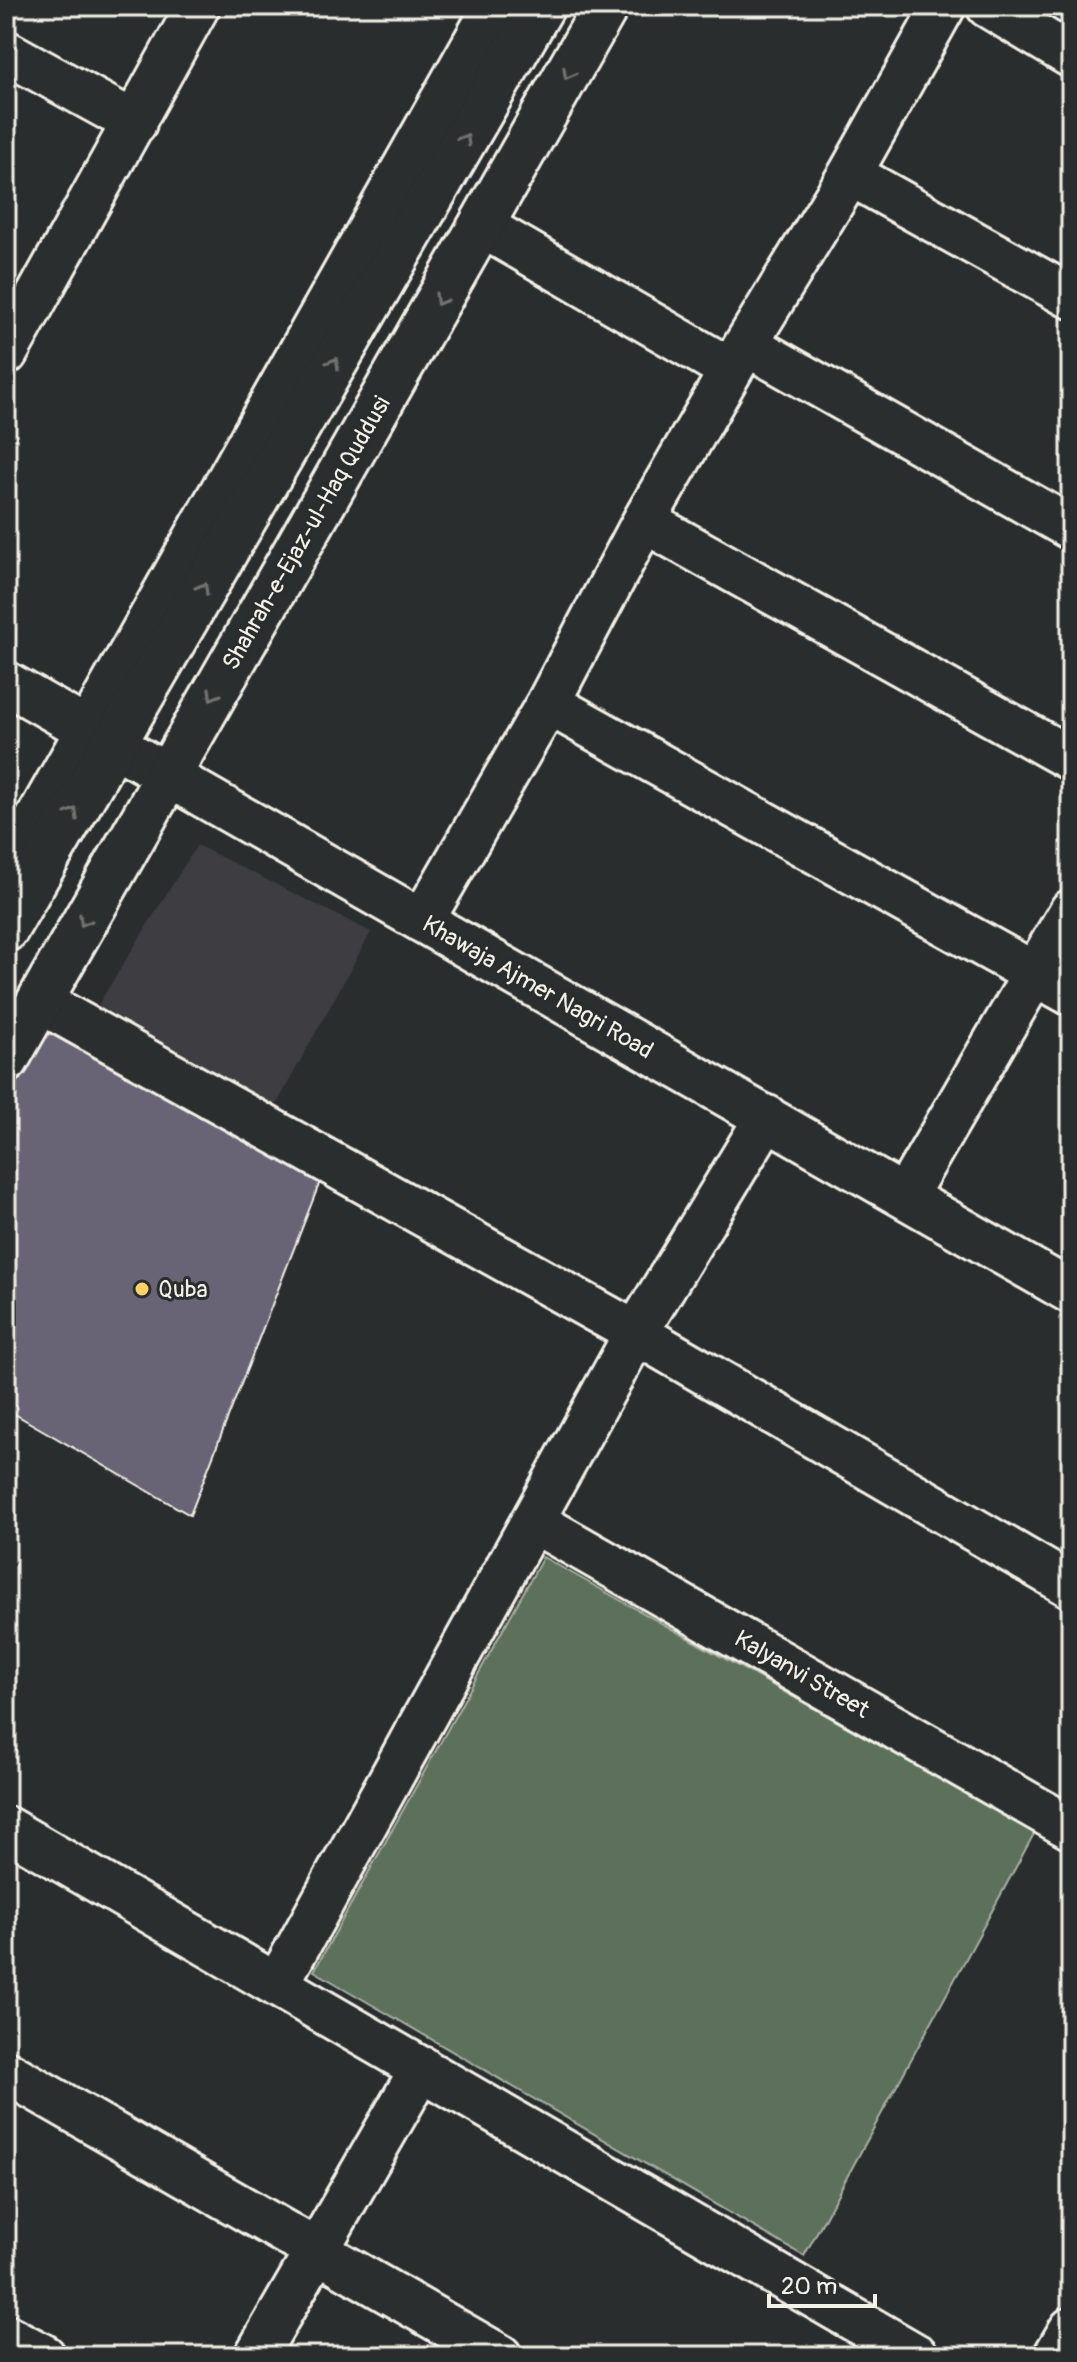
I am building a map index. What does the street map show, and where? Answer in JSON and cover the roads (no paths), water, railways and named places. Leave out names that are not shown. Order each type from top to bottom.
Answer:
[{"type":"main road","points":[[6,929],[100,736],[542,6]]},
{"type":"main road","name":"Shahrah-e-Ejaz-ul-Haq Quddusi","points":[[6,1060],[606,6]]},
{"type":"street","points":[[8,345],[198,6]]},
{"type":"street","points":[[6,874],[100,736],[495,6]]},
{"type":"street","points":[[422,921],[548,703],[644,521],[738,357],[850,174],[944,6]]},
{"type":"street","points":[[988,6],[1071,56]]},
{"type":"street","points":[[6,52],[135,123]]},
{"type":"street","points":[[850,174],[1071,297]]},
{"type":"street","points":[[482,226],[1071,528]]},
{"type":"street","points":[[644,521],[1071,759]]},
{"type":"street","name":"Khawaja Ajmer Nagri Road","points":[[6,683],[1071,1292]]},
{"type":"street","points":[[548,703],[1071,994]]},
{"type":"street","points":[[905,1196],[1071,911]]},
{"type":"street","points":[[39,1001],[636,1333],[1071,1586]]},
{"type":"street","points":[[278,1983],[636,1333],[767,1117]]},
{"type":"street","name":"Kalyanvi Street","points":[[533,1521],[1071,1828]]},
{"type":"street","points":[[6,1828],[917,2356]]},
{"type":"street","points":[[256,2356],[422,2068]]},
{"type":"street","points":[[6,2072],[500,2356]]},
{"type":"street","points":[[1055,2356],[1071,2329]]},
{"type":"street","points":[[6,2336],[44,2356]]},
{"type":"place","name":"Quba","points":[[142,1289]]}]
